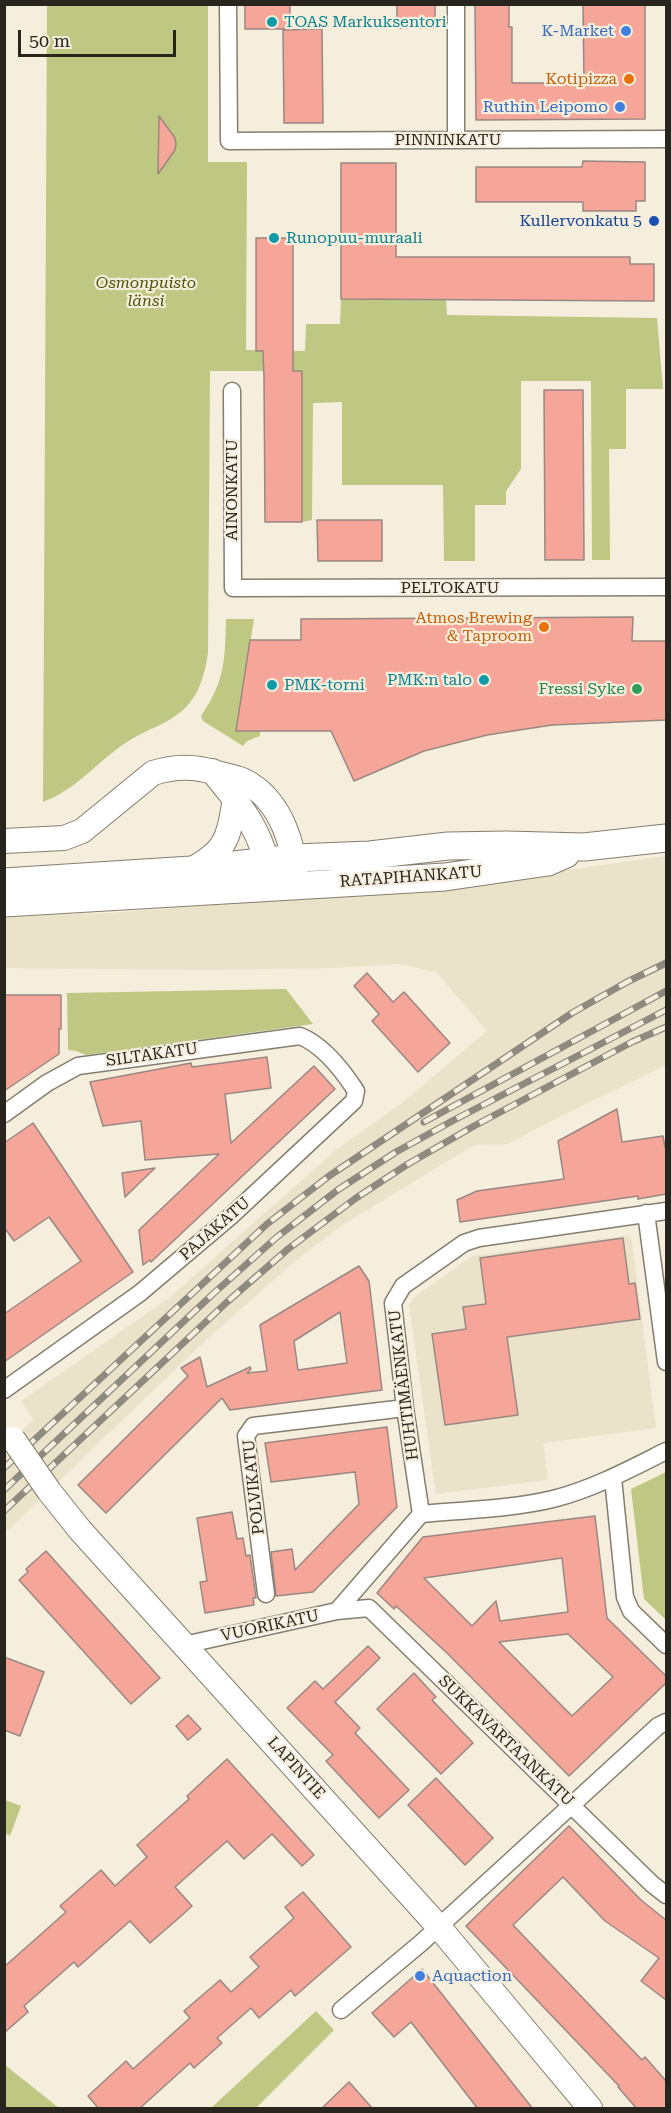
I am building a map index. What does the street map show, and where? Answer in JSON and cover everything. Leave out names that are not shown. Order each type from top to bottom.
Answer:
[{"type":"main road","points":[[4,841],[64,838],[82,831],[153,773],[191,768],[212,771],[251,785],[270,803],[288,836],[295,858],[297,885]]},
{"type":"main road","points":[[212,771],[248,815],[269,874]]},
{"type":"main road","points":[[191,870],[211,859],[222,848],[228,836],[235,799]]},
{"type":"main road","name":"RATAPIHANKATU","points":[[269,874],[295,858],[370,855],[448,846],[506,844],[584,847],[666,838]]},
{"type":"main road","name":"RATAPIHANKATU","points":[[269,874],[297,885],[445,877],[548,862],[584,847]]},
{"type":"main road","points":[[4,882],[191,870],[269,874]]},
{"type":"main road","points":[[4,903],[269,874]]},
{"type":"main road","name":"LAPINTIE","points":[[9,1432],[49,1491],[80,1530],[438,1926],[590,2109]]},
{"type":"street","name":"PINNINKATU","points":[[228,4],[229,141],[666,139]]},
{"type":"street","points":[[456,4],[456,140]]},
{"type":"street","name":"AINONKATU","points":[[232,391],[233,588]]},
{"type":"street","name":"PELTOKATU","points":[[233,588],[666,587]]},
{"type":"street","name":"SILTAKATU","points":[[4,1114],[47,1083],[78,1066],[300,1036],[313,1041]]},
{"type":"street","name":"PAJAKATU","points":[[4,1390],[140,1293],[231,1216],[354,1101],[356,1091],[313,1041]]},
{"type":"street","name":"HUHTIMÄENKATU","points":[[421,1514],[405,1408],[393,1303],[403,1286],[464,1243],[479,1238],[666,1210]]},
{"type":"street","points":[[646,1213],[666,1362]]},
{"type":"street","name":"POLVIKATU","points":[[266,1594],[246,1436],[253,1426],[405,1408]]},
{"type":"street","points":[[421,1514],[543,1501],[613,1478],[666,1450]]},
{"type":"street","points":[[613,1478],[625,1597],[632,1611],[666,1645]]},
{"type":"street","name":"VUORIKATU","points":[[184,1645],[337,1611],[421,1514]]},
{"type":"street","name":"SUKKAVARTAANKATU","points":[[337,1611],[369,1608],[652,1884],[666,1895]]},
{"type":"street","points":[[341,2010],[438,1926],[658,1726],[666,1722]]},
{"type":"shaded area","points":[[666,856],[666,1065],[508,1144],[474,1145],[341,1226],[293,1263],[206,1340],[5,1533],[5,1447],[33,1420],[21,1401],[169,1298],[338,1148],[401,1104],[487,1031],[437,973],[401,964],[331,968],[209,970],[5,968],[5,916],[111,913],[468,884]]},
{"type":"shaded area","points":[[631,1235],[656,1428],[543,1443],[548,1480],[436,1494],[409,1305],[413,1298],[472,1256]]},
{"type":"green space","name":"Osmonpuisto länsi","points":[[47,5],[208,5],[208,162],[247,162],[246,350],[305,351],[306,324],[340,324],[341,299],[446,299],[447,315],[657,318],[663,389],[626,389],[626,449],[609,449],[610,560],[592,560],[591,381],[521,381],[521,469],[506,491],[506,505],[475,505],[475,561],[444,561],[443,485],[342,485],[342,402],[313,403],[312,520],[302,522],[302,371],[210,371],[208,652],[201,683],[189,704],[177,715],[130,740],[78,782],[43,802]]},
{"type":"green space","points":[[226,619],[254,619],[236,731],[260,731],[260,736],[247,741],[243,746],[203,721],[201,716],[215,692],[222,670]]},
{"type":"green space","points":[[286,989],[313,1024],[86,1055],[68,1050],[67,993]]},
{"type":"green space","points":[[666,1472],[666,1620],[644,1599],[631,1489]]},
{"type":"green space","points":[[5,1800],[21,1806],[10,1836],[5,1833]]},
{"type":"green space","points":[[316,2011],[334,2030],[256,2108],[211,2108]]},
{"type":"green space","points":[[5,2065],[59,2108],[5,2108]]},
{"type":"building","name":"TOAS Markuksentori","points":[[245,4],[290,4],[290,29],[245,29]]},
{"type":"building","name":"TOAS Markuksentori","points":[[397,4],[435,4],[435,28],[397,28]]},
{"type":"building","points":[[475,4],[509,4],[509,27],[512,27],[512,83],[584,83],[583,4],[645,4],[645,119],[476,120]]},
{"type":"building","points":[[322,29],[323,123],[284,123],[283,30]]},
{"type":"building","points":[[159,116],[175,138],[176,144],[175,150],[158,174]]},
{"type":"building","points":[[583,161],[645,162],[645,201],[636,201],[636,211],[583,211],[583,202],[476,202],[476,167],[582,167]]},
{"type":"building","points":[[341,163],[396,163],[396,257],[630,257],[630,264],[654,264],[654,301],[341,299]]},
{"type":"building","points":[[256,238],[293,238],[293,371],[302,371],[302,522],[265,522],[264,377],[263,351],[256,351]]},
{"type":"building","points":[[544,390],[583,390],[584,560],[545,560]]},
{"type":"building","points":[[317,520],[382,520],[382,561],[318,561]]},
{"type":"building","name":"PMK:n talo","points":[[633,617],[632,641],[666,641],[666,720],[552,725],[487,735],[424,751],[354,781],[331,731],[236,731],[250,640],[301,640],[301,619]]},
{"type":"building","points":[[367,973],[393,1002],[404,992],[450,1043],[418,1072],[372,1021],[379,1014],[354,986]]},
{"type":"building","points":[[4,995],[61,995],[61,1029],[59,1029],[59,1054],[4,1091]]},
{"type":"building","points":[[267,1057],[271,1088],[225,1094],[231,1143],[314,1066],[335,1089],[151,1262],[150,1260],[143,1265],[139,1230],[219,1154],[145,1160],[141,1121],[103,1126],[90,1082],[191,1063],[192,1067]]},
{"type":"building","points":[[617,1109],[622,1142],[663,1136],[666,1146],[666,1194],[460,1222],[457,1200],[477,1191],[564,1179],[558,1141]]},
{"type":"building","points":[[33,1123],[133,1272],[4,1362],[4,1314],[81,1261],[49,1217],[14,1241],[4,1227],[4,1143]]},
{"type":"building","points":[[155,1168],[125,1197],[122,1173]]},
{"type":"building","points":[[623,1238],[629,1284],[635,1283],[640,1319],[507,1337],[518,1415],[445,1425],[432,1334],[466,1329],[463,1307],[486,1304],[480,1258]]},
{"type":"building","points":[[359,1266],[369,1281],[382,1390],[230,1410],[222,1398],[106,1513],[78,1485],[188,1376],[181,1368],[200,1357],[207,1387],[250,1367],[247,1373],[267,1371],[260,1325]],"holes":[[[340,1312],[347,1363],[298,1370],[294,1341]]]},
{"type":"building","points":[[387,1427],[397,1507],[313,1592],[276,1596],[271,1552],[292,1549],[295,1570],[359,1504],[355,1472],[271,1482],[265,1443]]},
{"type":"building","points":[[232,1512],[237,1539],[243,1538],[246,1556],[250,1555],[256,1598],[253,1598],[254,1605],[205,1613],[200,1582],[207,1581],[197,1518]]},
{"type":"building","points":[[595,1516],[607,1618],[666,1676],[666,1683],[569,1776],[447,1653],[396,1606],[394,1609],[377,1593],[423,1537]],"holes":[[[562,1558],[568,1612],[500,1621],[496,1601],[472,1626],[424,1578]],[[568,1634],[613,1677],[572,1716],[499,1642]]]},
{"type":"building","points":[[46,1551],[160,1678],[131,1704],[19,1580],[28,1572],[26,1569]]},
{"type":"building","points":[[368,1646],[380,1658],[335,1702],[360,1728],[355,1733],[409,1790],[379,1818],[326,1761],[333,1755],[287,1708],[315,1681],[323,1689]]},
{"type":"building","points":[[4,1657],[44,1672],[20,1736],[4,1730]]},
{"type":"building","points":[[414,1673],[436,1697],[432,1700],[473,1743],[441,1774],[377,1709]]},
{"type":"building","points":[[188,1715],[201,1729],[188,1740],[176,1726]]},
{"type":"building","points":[[227,1759],[314,1855],[302,1866],[272,1834],[244,1859],[227,1841],[175,1887],[192,1906],[150,1943],[130,1921],[78,1967],[74,1962],[24,2006],[28,2012],[4,2033],[4,1967],[66,1912],[60,1906],[101,1870],[115,1886],[147,1857],[137,1845],[189,1799],[187,1796]]},
{"type":"building","points":[[436,1778],[493,1838],[465,1865],[408,1805]]},
{"type":"building","points":[[569,1826],[641,1900],[666,1920],[666,2000],[641,1981],[659,1958],[605,1921],[563,1877],[513,1925],[642,2060],[645,2057],[666,2081],[666,2109],[637,2109],[619,2086],[466,1926]]},
{"type":"building","points":[[303,1892],[351,1947],[295,1996],[291,1990],[259,2018],[251,2008],[217,2038],[222,2043],[194,2068],[190,2063],[139,2109],[99,2109],[88,2096],[126,2061],[133,2069],[190,2018],[184,2011],[220,1980],[231,1992],[259,1967],[250,1957],[294,1918],[285,1907]]},
{"type":"building","points":[[422,1969],[533,2109],[478,2109],[411,2022],[394,2037],[372,2013]]},
{"type":"building","points":[[349,2082],[373,2109],[321,2109]]},
{"type":"railway","points":[[4,1468],[267,1224],[329,1176],[572,1013],[666,963]]},
{"type":"railway","points":[[424,1122],[666,991]]},
{"type":"railway","points":[[4,1490],[214,1293],[277,1237],[339,1189],[396,1152],[454,1120],[666,1010]]},
{"type":"railway","points":[[4,1511],[227,1302],[288,1249],[356,1198],[408,1164],[474,1126],[632,1042],[666,1027]]},
{"type":"place","name":"TOAS Markuksentori","points":[[272,22]]},
{"type":"place","name":"K-Market","points":[[626,31]]},
{"type":"place","name":"Kotipizza","points":[[629,79]]},
{"type":"place","name":"Ruthin Leipomo","points":[[620,107]]},
{"type":"place","name":"Kullervonkatu 5","points":[[654,221]]},
{"type":"place","name":"Runopuu-muraali","points":[[274,238]]},
{"type":"place","name":"Atmos Brewing & Taproom","points":[[544,627]]},
{"type":"place","name":"PMK:n talo","points":[[484,680]]},
{"type":"place","name":"PMK-torni","points":[[272,685]]},
{"type":"place","name":"Fressi Syke","points":[[637,689]]},
{"type":"place","name":"Aquaction","points":[[420,1976]]}]
